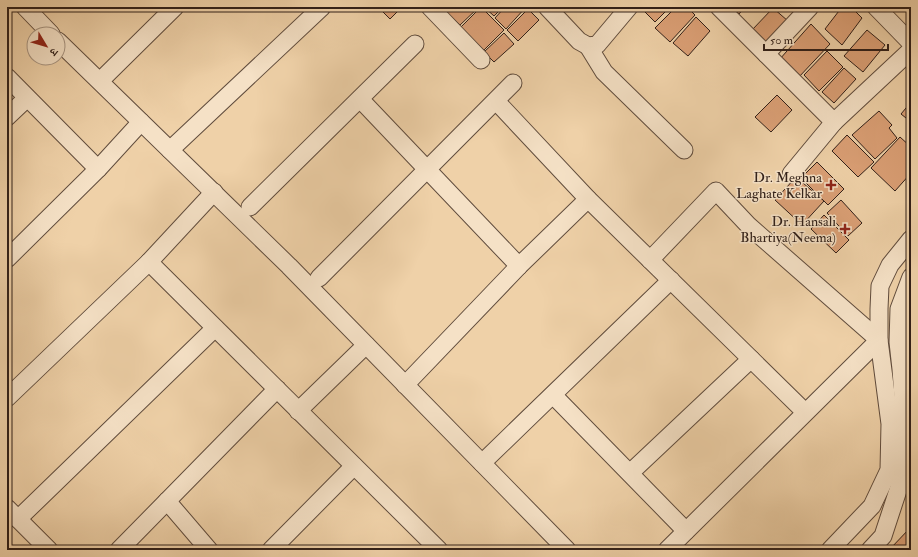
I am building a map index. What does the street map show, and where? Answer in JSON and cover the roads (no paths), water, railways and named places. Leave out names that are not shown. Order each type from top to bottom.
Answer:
[{"type":"street","points":[[100,81],[175,7]]},
{"type":"street","points":[[170,150],[322,7]]},
{"type":"street","points":[[430,7],[481,60]]},
{"type":"street","points":[[547,7],[579,41],[588,46],[604,72],[684,150]]},
{"type":"street","points":[[588,46],[596,44],[629,7]]},
{"type":"street","points":[[719,7],[834,122]]},
{"type":"street","points":[[766,54],[810,7]]},
{"type":"street","points":[[876,7],[911,43]]},
{"type":"street","points":[[28,8],[44,26]]},
{"type":"street","points":[[250,207],[415,44]]},
{"type":"street","points":[[66,49],[284,261],[567,550]]},
{"type":"street","points":[[792,174],[834,122],[911,50]]},
{"type":"street","points":[[7,77],[98,169]]},
{"type":"street","points":[[319,278],[513,83]]},
{"type":"street","points":[[7,118],[27,98]]},
{"type":"street","points":[[360,99],[519,266]]},
{"type":"street","points":[[496,101],[588,199],[805,412]]},
{"type":"street","points":[[7,259],[98,169],[141,122]]},
{"type":"street","points":[[650,260],[716,191],[749,226],[879,340]]},
{"type":"street","points":[[7,398],[149,262],[214,192]]},
{"type":"street","points":[[405,385],[519,266],[588,199]]},
{"type":"street","points":[[901,472],[890,424],[879,340],[880,286],[890,265],[911,239]]},
{"type":"street","points":[[149,262],[354,466],[432,548]]},
{"type":"street","points":[[870,550],[884,536],[901,472],[905,427],[898,342],[899,309],[911,276]]},
{"type":"street","points":[[482,463],[671,280]]},
{"type":"street","points":[[899,309],[911,322]]},
{"type":"street","points":[[50,550],[13,514],[215,328]]},
{"type":"street","points":[[667,550],[879,340]]},
{"type":"street","points":[[298,410],[366,344]]},
{"type":"street","points":[[630,473],[751,359]]},
{"type":"street","points":[[119,550],[277,390]]},
{"type":"street","points":[[553,395],[686,531]]},
{"type":"street","points":[[271,550],[354,466]]},
{"type":"street","points":[[830,550],[872,506],[901,472]]},
{"type":"street","points":[[167,501],[209,550]]},
{"type":"place","name":"Dr. Meghna Laghate Kelkar","points":[[831,185]]},
{"type":"place","name":"Dr. Hansali Bhartiya(Neema)","points":[[845,229]]}]
